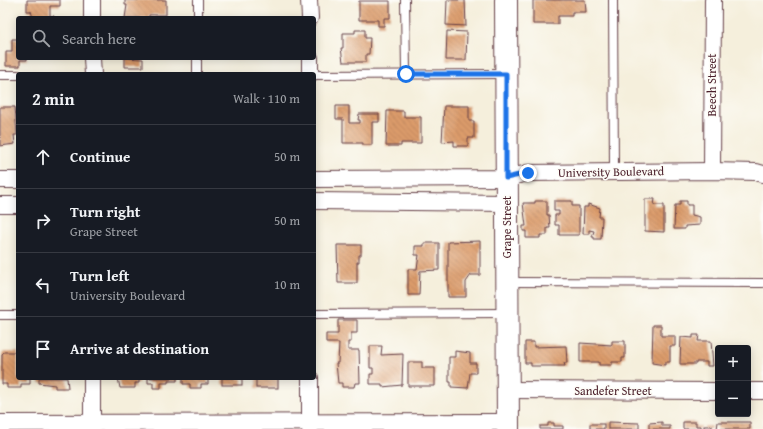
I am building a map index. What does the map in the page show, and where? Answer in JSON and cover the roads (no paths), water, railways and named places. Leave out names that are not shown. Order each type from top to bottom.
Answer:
[{"type":"street","points":[[92,0],[92,16]]},
{"type":"street","points":[[310,0],[310,16]]},
{"type":"street","name":"Grape Street","points":[[506,0],[508,426]]},
{"type":"street","name":"Beech Street","points":[[712,171],[713,0]]},
{"type":"street","points":[[92,60],[93,72]]},
{"type":"street","points":[[310,60],[310,72]]},
{"type":"street","name":"University Boulevard","points":[[316,179],[506,178],[528,173],[614,172],[712,171],[756,172],[763,174]]},
{"type":"street","points":[[0,180],[16,180]]},
{"type":"street","points":[[316,202],[507,203]]},
{"type":"street","points":[[0,205],[16,205]]},
{"type":"street","points":[[92,380],[92,426]]},
{"type":"street","points":[[310,380],[310,425]]},
{"type":"street","name":"Sandefer Street","points":[[507,390],[715,391]]},
{"type":"street","points":[[751,391],[763,391]]},
{"type":"street","points":[[0,422],[92,426],[508,426]]},
{"type":"lane","points":[[198,0],[198,16]]},
{"type":"lane","points":[[406,0],[406,74]]},
{"type":"lane","points":[[613,0],[614,172]]},
{"type":"lane","points":[[197,72],[198,60]]},
{"type":"lane","points":[[316,76],[506,74]]},
{"type":"lane","points":[[0,75],[16,75]]},
{"type":"lane","points":[[507,282],[763,283]]},
{"type":"lane","points":[[316,314],[507,313]]},
{"type":"lane","points":[[0,315],[16,315]]}]
